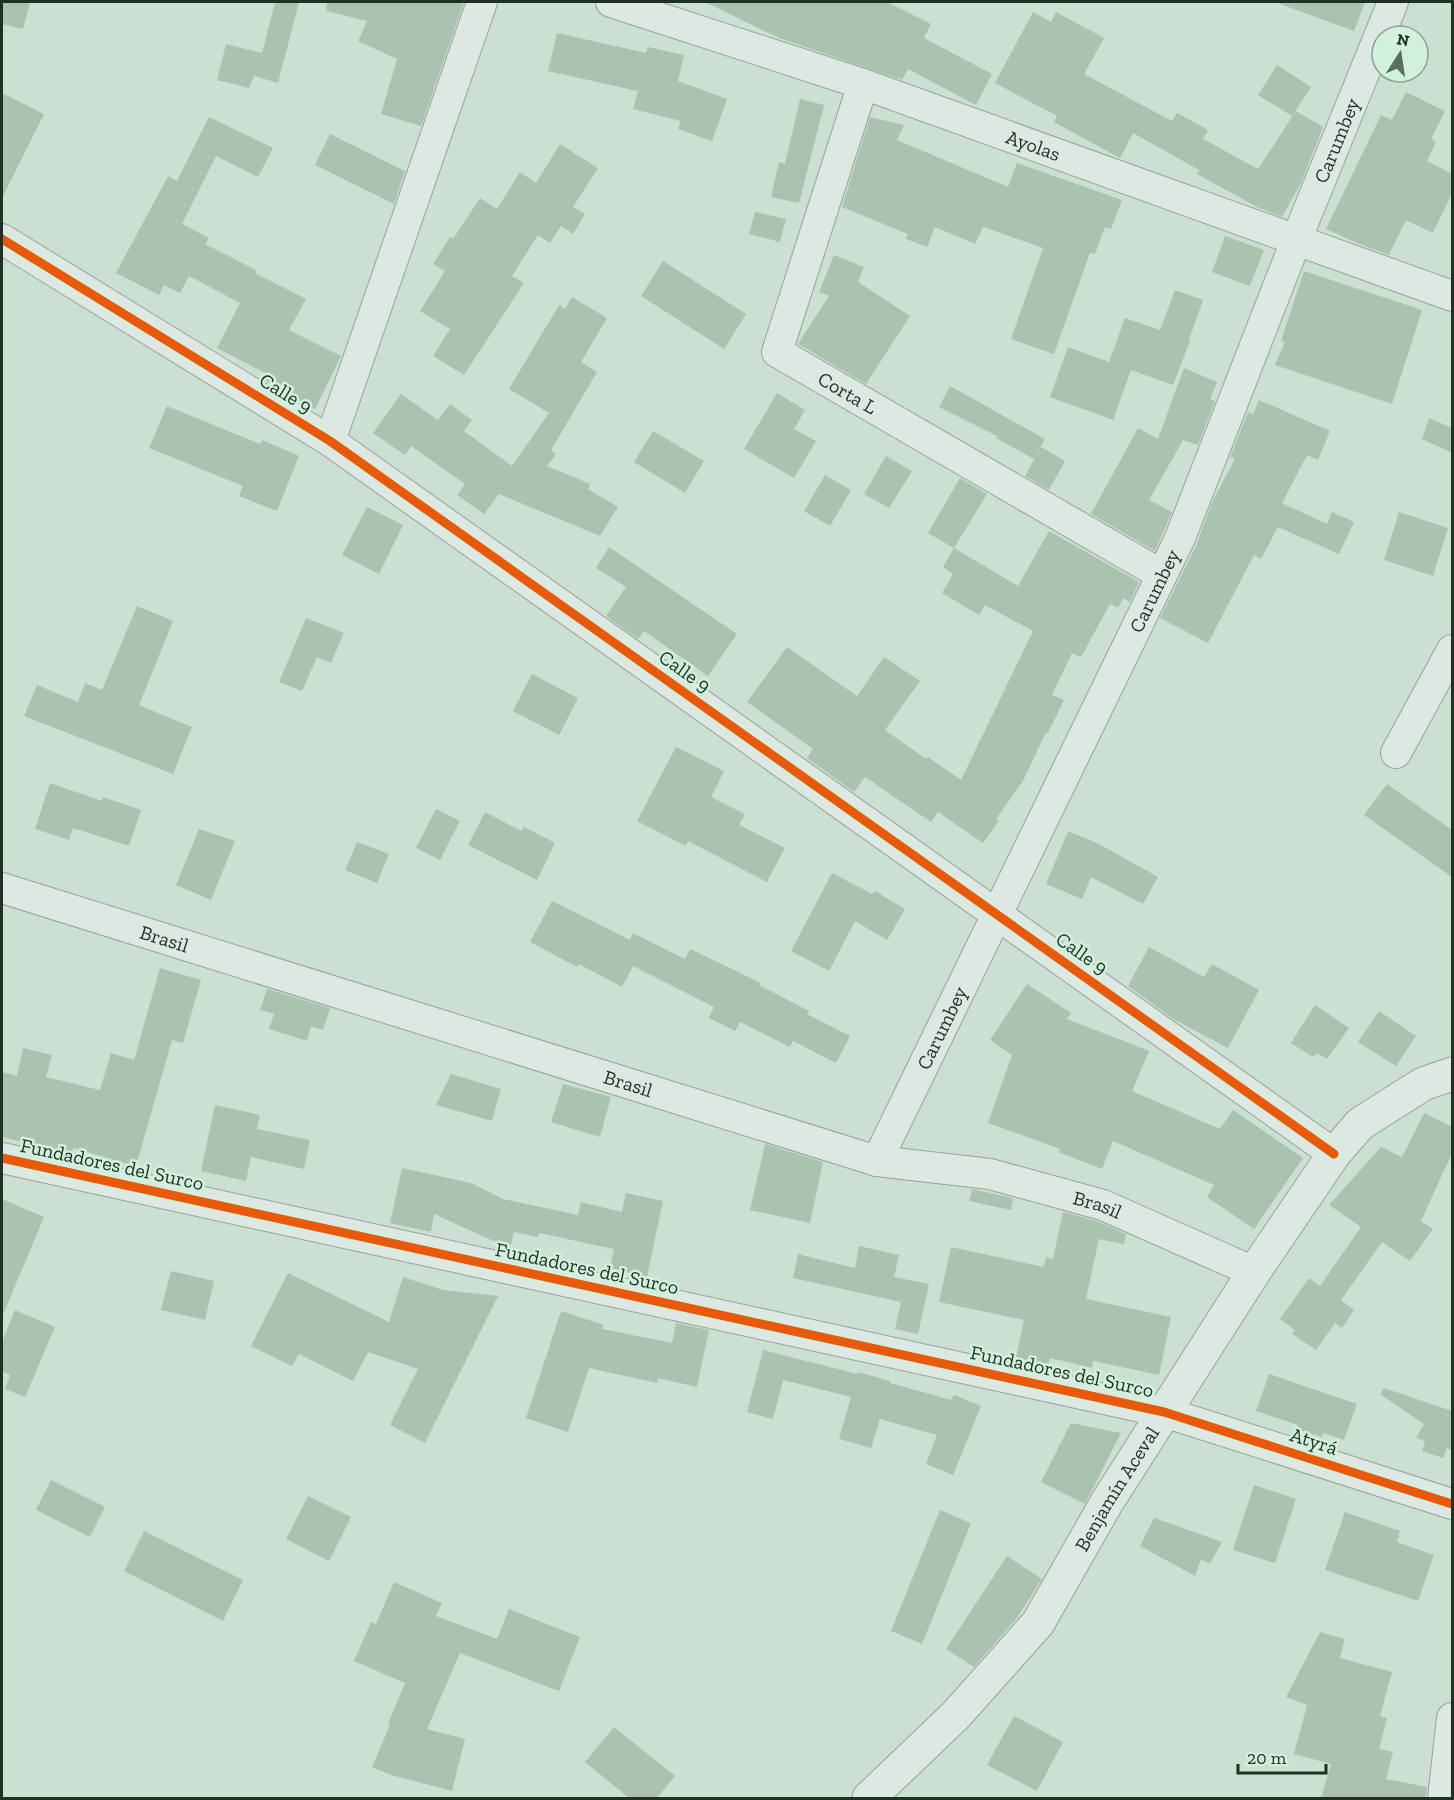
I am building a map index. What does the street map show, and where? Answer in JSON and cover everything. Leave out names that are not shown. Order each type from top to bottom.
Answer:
[{"type":"street","points":[[330,441],[482,2]]},
{"type":"street","name":"Ayolas","points":[[611,2],[863,84],[1297,238],[1452,296]]},
{"type":"street","name":"Carumbey","points":[[877,1161],[1179,538],[1393,2]]},
{"type":"street","name":"Corta L","points":[[863,84],[777,352],[1162,575]]},
{"type":"street","name":"Calle 9","points":[[2,239],[330,441],[1334,1154]]},
{"type":"street","points":[[1396,753],[1452,650]]},
{"type":"street","name":"Brasil","points":[[2,888],[877,1161],[990,1174],[1103,1205],[1254,1272]]},
{"type":"street","name":"Benjamín Aceval","points":[[869,1798],[955,1716],[1038,1623],[1107,1502],[1254,1272],[1334,1154],[1360,1124],[1423,1084],[1452,1074]]},
{"type":"street","name":"Fundadores del Surco","points":[[2,1158],[1164,1412]]},
{"type":"street","name":"Atyrá","points":[[1164,1412],[1452,1504]]},
{"type":"street","points":[[1443,1798],[1452,1718]]},
{"type":"building","points":[[2,2],[30,2],[23,29],[2,24]]},
{"type":"building","points":[[275,2],[299,2],[278,83],[254,76],[249,88],[217,80],[226,44],[262,53]]},
{"type":"building","points":[[327,2],[464,2],[421,126],[381,114],[397,59],[358,41],[367,21],[326,11]]},
{"type":"building","points":[[705,2],[887,2],[931,24],[924,38],[992,74],[976,105],[908,69],[902,80],[779,38]]},
{"type":"building","points":[[1280,2],[1365,2],[1354,31],[1280,4]]},
{"type":"building","points":[[1033,12],[1051,22],[1056,12],[1104,38],[1084,74],[1172,121],[1177,113],[1208,130],[1203,139],[1258,169],[1296,111],[1323,127],[1301,183],[1282,217],[1259,208],[1197,174],[1199,170],[1133,133],[1120,158],[1054,122],[1057,116],[995,83]]},
{"type":"building","points":[[557,33],[646,53],[648,47],[684,55],[678,81],[727,99],[712,141],[678,129],[681,121],[633,109],[638,91],[548,71]]},
{"type":"building","points":[[1277,65],[1311,87],[1292,116],[1258,95]]},
{"type":"building","points":[[1406,92],[1445,111],[1431,139],[1436,142],[1427,161],[1452,174],[1452,193],[1433,233],[1406,220],[1389,255],[1326,229],[1381,115],[1392,120]]},
{"type":"building","points":[[2,93],[44,114],[2,198]]},
{"type":"building","points":[[800,99],[824,105],[799,203],[771,197],[779,162],[785,164]]},
{"type":"building","points":[[209,117],[273,148],[258,177],[216,156],[182,224],[209,238],[205,244],[306,299],[289,330],[341,356],[315,409],[264,380],[267,374],[217,348],[240,303],[189,276],[180,293],[164,285],[159,295],[116,273],[168,176],[177,181]]},
{"type":"building","points":[[870,117],[904,125],[897,140],[1008,187],[1017,163],[1122,200],[1111,229],[1105,227],[1095,254],[1090,253],[1054,354],[1011,339],[1043,248],[983,227],[975,244],[935,227],[927,247],[906,239],[908,234],[842,207]]},
{"type":"building","points":[[330,134],[405,171],[394,204],[315,165]]},
{"type":"building","points":[[560,144],[598,168],[573,207],[585,214],[573,234],[561,226],[550,243],[538,235],[512,276],[524,283],[464,375],[433,356],[450,329],[420,311],[445,271],[433,264],[450,237],[453,239],[480,198],[497,209],[520,172],[536,183]]},
{"type":"building","points":[[755,212],[786,219],[780,242],[749,234]]},
{"type":"building","points":[[1225,236],[1264,250],[1250,286],[1212,272]]},
{"type":"building","points":[[834,255],[864,267],[858,282],[910,316],[866,384],[798,344],[829,296],[819,292]]},
{"type":"building","points":[[663,261],[746,314],[724,349],[641,296]]},
{"type":"building","points":[[1304,271],[1422,310],[1392,404],[1275,365],[1285,342],[1281,341]]},
{"type":"building","points":[[1175,290],[1203,300],[1173,385],[1131,370],[1113,420],[1050,397],[1068,347],[1109,362],[1125,318],[1160,330]]},
{"type":"building","points":[[572,297],[607,318],[581,362],[597,372],[551,450],[556,454],[547,466],[590,484],[588,489],[618,507],[600,536],[499,494],[484,514],[457,495],[465,484],[411,446],[405,455],[373,433],[401,394],[438,420],[450,404],[472,420],[464,431],[512,466],[549,413],[509,389],[559,305],[565,309]]},
{"type":"building","points":[[1184,368],[1217,382],[1210,399],[1215,401],[1198,445],[1183,440],[1149,500],[1172,512],[1155,551],[1091,514],[1138,428],[1158,439]]},
{"type":"building","points":[[950,386],[1045,439],[1034,459],[996,438],[997,436],[939,407]]},
{"type":"building","points":[[777,393],[805,410],[794,429],[816,441],[794,478],[744,449]]},
{"type":"building","points":[[1259,400],[1330,431],[1318,460],[1307,455],[1282,503],[1327,524],[1332,512],[1354,522],[1339,554],[1278,527],[1261,559],[1254,555],[1208,643],[1160,618],[1196,546],[1213,500],[1235,459],[1230,457],[1248,412],[1253,414]]},
{"type":"building","points":[[167,406],[260,444],[262,440],[299,456],[277,511],[239,496],[243,486],[149,448]]},
{"type":"building","points":[[1429,418],[1452,428],[1452,453],[1422,439]]},
{"type":"building","points":[[653,431],[704,461],[685,493],[634,462]]},
{"type":"building","points":[[1041,447],[1065,461],[1049,490],[1025,476]]},
{"type":"building","points":[[886,456],[912,471],[889,508],[864,494]]},
{"type":"building","points":[[825,475],[851,490],[830,526],[804,511]]},
{"type":"building","points":[[960,478],[987,494],[954,548],[928,533]]},
{"type":"building","points":[[367,507],[403,525],[379,574],[342,555]]},
{"type":"building","points":[[1399,512],[1448,528],[1433,576],[1384,560]]},
{"type":"building","points":[[1049,531],[1139,582],[1130,602],[1123,598],[1118,608],[1110,604],[1081,657],[1072,653],[1052,695],[1064,700],[1023,781],[996,819],[999,821],[983,843],[938,812],[931,822],[865,777],[854,792],[807,758],[813,749],[747,702],[787,647],[857,696],[884,657],[920,681],[885,730],[961,780],[1033,631],[985,605],[979,615],[942,593],[953,574],[943,567],[954,548],[1018,586]]},
{"type":"building","points":[[609,547],[737,634],[708,676],[644,631],[638,639],[606,616],[626,587],[596,568]]},
{"type":"building","points":[[137,606],[173,621],[139,705],[192,727],[173,774],[24,716],[37,685],[78,702],[85,683],[102,690]]},
{"type":"building","points":[[306,618],[344,633],[331,663],[317,657],[302,691],[279,682]]},
{"type":"building","points":[[532,674],[578,698],[559,735],[513,711]]},
{"type":"building","points":[[676,747],[724,771],[711,797],[745,814],[739,825],[785,848],[767,882],[688,841],[686,846],[637,821]]},
{"type":"building","points":[[50,783],[102,801],[103,797],[141,810],[129,846],[73,828],[69,840],[35,829]]},
{"type":"building","points":[[1387,784],[1452,830],[1452,877],[1364,815]]},
{"type":"building","points":[[436,809],[460,821],[440,860],[416,848]]},
{"type":"building","points":[[485,812],[521,831],[524,827],[555,843],[537,880],[468,845]]},
{"type":"building","points":[[199,829],[235,841],[211,900],[176,885]]},
{"type":"building","points":[[1068,831],[1099,844],[1158,877],[1143,904],[1091,877],[1082,899],[1046,884]]},
{"type":"building","points":[[357,842],[389,854],[377,883],[345,870]]},
{"type":"building","points":[[832,873],[872,894],[875,891],[905,909],[887,940],[855,921],[829,971],[791,951]]},
{"type":"building","points":[[552,901],[630,940],[633,933],[685,959],[690,949],[761,983],[759,985],[809,1011],[807,1014],[850,1036],[836,1063],[793,1041],[790,1047],[740,1022],[735,1031],[709,1018],[714,1007],[633,966],[622,987],[579,964],[577,967],[530,942]]},
{"type":"building","points":[[1149,947],[1204,977],[1212,964],[1259,990],[1228,1048],[1175,1020],[1128,986]]},
{"type":"building","points":[[160,968],[201,980],[183,1043],[172,1040],[136,1166],[73,1148],[72,1154],[2,1137],[2,1072],[17,1076],[23,1048],[52,1055],[46,1077],[100,1090],[111,1053],[134,1060]]},
{"type":"building","points":[[1027,984],[1071,1013],[1067,1019],[1149,1051],[1132,1091],[1220,1129],[1233,1110],[1303,1158],[1254,1229],[1207,1197],[1214,1185],[1113,1141],[1102,1169],[1059,1152],[1060,1149],[988,1123],[1012,1055],[990,1040]]},
{"type":"building","points":[[267,989],[330,1008],[323,1030],[311,1026],[307,1041],[269,1029],[274,1014],[260,1010]]},
{"type":"building","points":[[1315,1005],[1349,1028],[1327,1059],[1317,1053],[1313,1057],[1291,1043]]},
{"type":"building","points":[[1379,1011],[1416,1036],[1396,1066],[1358,1042]]},
{"type":"building","points":[[451,1074],[501,1089],[492,1121],[436,1105]]},
{"type":"building","points":[[563,1084],[611,1097],[600,1137],[551,1122]]},
{"type":"building","points":[[215,1105],[260,1115],[257,1129],[310,1140],[304,1169],[251,1157],[246,1181],[201,1171]]},
{"type":"building","points":[[1424,1113],[1452,1127],[1452,1153],[1421,1221],[1433,1229],[1410,1261],[1382,1242],[1341,1300],[1354,1310],[1342,1328],[1335,1323],[1316,1350],[1292,1334],[1295,1330],[1280,1319],[1309,1278],[1320,1286],[1361,1227],[1329,1205],[1381,1147],[1402,1157]]},
{"type":"building","points":[[765,1144],[823,1162],[810,1223],[750,1210]]},
{"type":"building","points":[[402,1168],[471,1183],[503,1199],[578,1215],[581,1202],[622,1212],[626,1193],[663,1201],[647,1277],[610,1268],[614,1249],[539,1233],[538,1237],[514,1232],[511,1245],[491,1240],[434,1214],[431,1232],[390,1223]]},
{"type":"building","points":[[972,1189],[1013,1198],[1011,1210],[969,1201]]},
{"type":"building","points":[[2,1199],[44,1217],[2,1317]]},
{"type":"building","points":[[1063,1212],[1097,1221],[1126,1234],[1124,1244],[1099,1239],[1086,1299],[1171,1317],[1159,1375],[1093,1361],[1092,1368],[1050,1358],[1047,1369],[1015,1362],[1024,1320],[939,1302],[951,1247],[1044,1267],[1046,1257],[1053,1259]]},
{"type":"building","points":[[859,1246],[899,1255],[894,1277],[929,1284],[918,1334],[895,1329],[901,1302],[793,1278],[798,1254],[855,1268]]},
{"type":"building","points":[[171,1271],[214,1281],[205,1320],[161,1310]]},
{"type":"building","points":[[288,1273],[389,1322],[403,1277],[443,1290],[498,1296],[425,1443],[390,1425],[418,1369],[368,1352],[353,1381],[299,1354],[292,1366],[251,1346]]},
{"type":"building","points":[[15,1310],[55,1327],[25,1397],[5,1389],[10,1375],[2,1371],[2,1342]]},
{"type":"building","points":[[561,1311],[604,1325],[602,1329],[672,1343],[676,1323],[709,1330],[697,1387],[658,1378],[657,1383],[589,1368],[568,1432],[526,1418]]},
{"type":"building","points":[[763,1350],[857,1374],[858,1372],[951,1400],[954,1395],[981,1406],[953,1475],[926,1464],[937,1435],[880,1419],[871,1448],[839,1439],[851,1397],[783,1380],[773,1419],[747,1412]]},
{"type":"building","points":[[1269,1374],[1357,1404],[1344,1440],[1323,1433],[1322,1437],[1297,1429],[1298,1425],[1256,1411]]},
{"type":"building","points":[[1384,1388],[1452,1411],[1452,1451],[1447,1448],[1443,1458],[1422,1451],[1425,1441],[1416,1438],[1424,1424],[1380,1394]]},
{"type":"building","points":[[1071,1423],[1121,1433],[1085,1504],[1041,1482]]},
{"type":"building","points":[[51,1480],[105,1507],[90,1537],[36,1510]]},
{"type":"building","points":[[1254,1485],[1296,1499],[1275,1563],[1233,1550]]},
{"type":"building","points":[[308,1496],[351,1517],[329,1561],[286,1539]]},
{"type":"building","points":[[940,1510],[971,1523],[922,1644],[891,1631]]},
{"type":"building","points":[[1345,1512],[1400,1531],[1397,1542],[1434,1555],[1418,1601],[1325,1570]]},
{"type":"building","points":[[1154,1518],[1222,1542],[1210,1564],[1201,1559],[1195,1576],[1140,1546]]},
{"type":"building","points":[[144,1531],[243,1580],[223,1621],[124,1571]]},
{"type":"building","points":[[1007,1556],[1042,1579],[1017,1618],[974,1667],[946,1649]]},
{"type":"building","points":[[394,1582],[442,1603],[436,1616],[497,1639],[509,1609],[580,1637],[559,1691],[460,1653],[427,1729],[465,1739],[452,1791],[391,1775],[372,1767],[405,1683],[354,1661],[371,1622],[376,1624]]},
{"type":"building","points":[[1320,1632],[1345,1639],[1340,1658],[1392,1672],[1380,1716],[1387,1718],[1379,1749],[1393,1752],[1386,1779],[1427,1787],[1426,1798],[1321,1798],[1331,1764],[1294,1754],[1307,1705],[1286,1697]]},
{"type":"building","points":[[1014,1716],[1063,1742],[1037,1791],[987,1765]]},
{"type":"building","points":[[614,1727],[675,1776],[657,1798],[629,1798],[585,1762]]},
{"type":"cycle path","points":[[2,239],[330,441],[1334,1154]]},
{"type":"cycle path","points":[[2,1158],[1164,1412],[1452,1504]]}]
